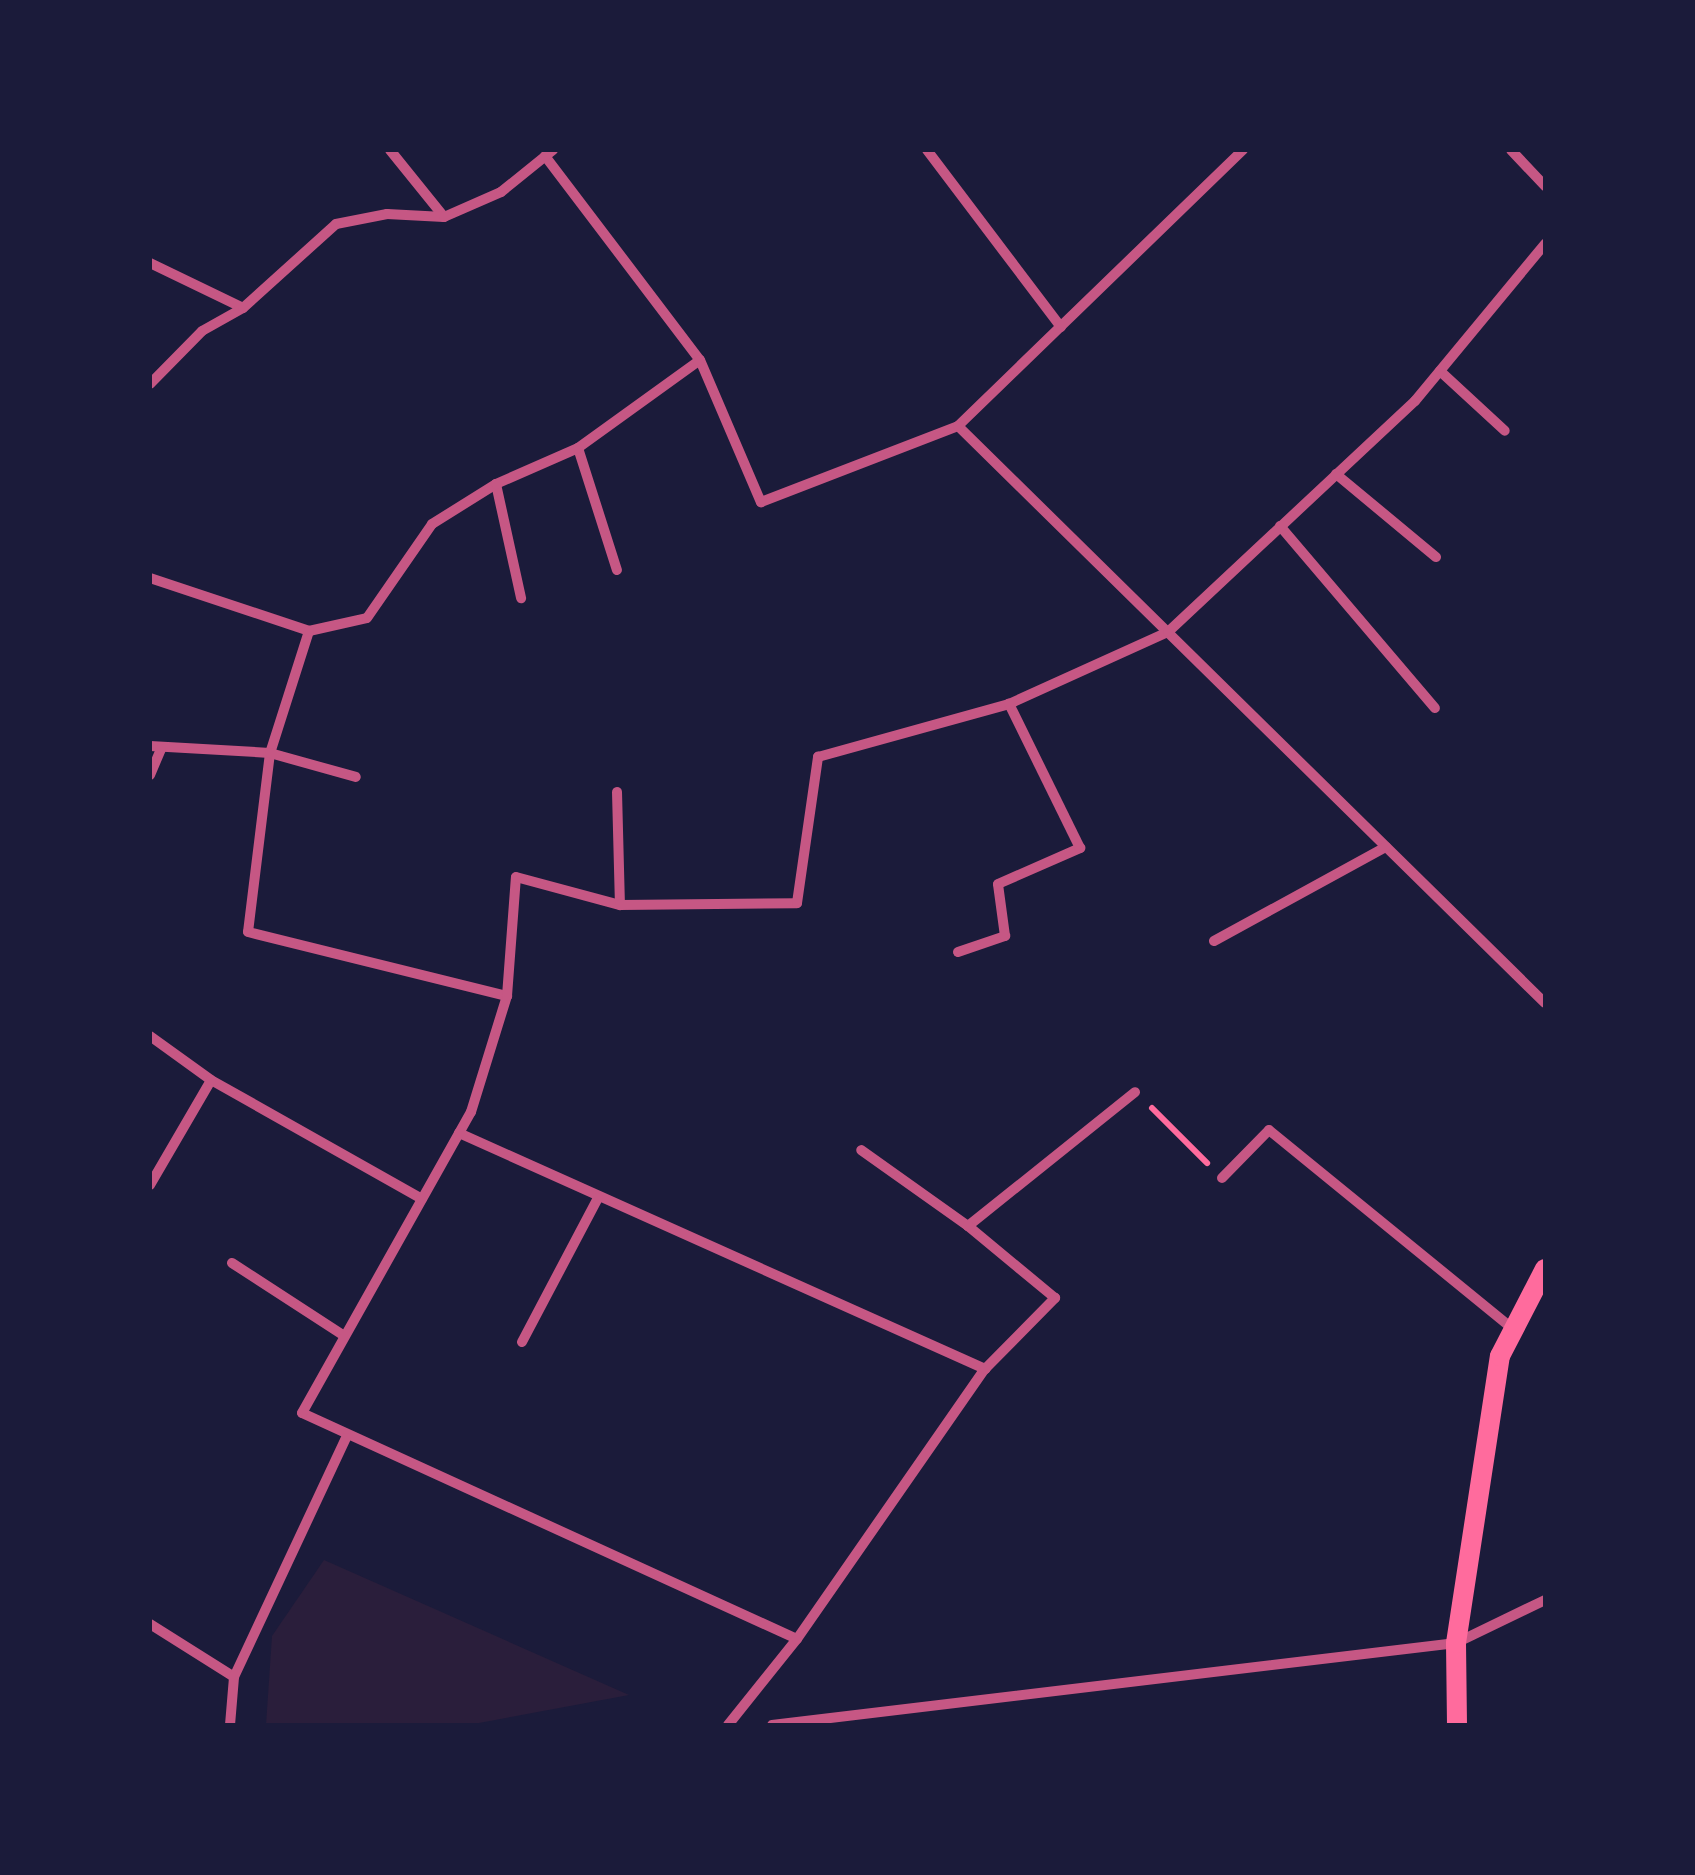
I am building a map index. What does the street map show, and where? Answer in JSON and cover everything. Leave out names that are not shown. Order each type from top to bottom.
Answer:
[{"type":"main road","points":[[1457,1725],[1456,1642],[1500,1356],[1545,1269]]},
{"type":"street","points":[[390,150],[444,217]]},
{"type":"street","points":[[926,150],[1061,326]]},
{"type":"street","points":[[150,384],[202,331],[243,308],[336,224],[387,214],[444,217],[502,192],[549,153],[700,360],[761,502],[958,426],[1243,150]]},
{"type":"street","points":[[1510,150],[1545,186]]},
{"type":"street","points":[[798,1639],[346,1438],[302,1412],[459,1134],[507,996],[516,877],[620,905],[797,902],[818,757],[1009,704],[1168,632],[1440,371],[1545,244]]},
{"type":"street","points":[[150,263],[243,308]]},
{"type":"street","points":[[150,578],[310,631],[367,618],[432,524],[496,484],[578,448],[700,360]]},
{"type":"street","points":[[1440,371],[1506,431]]},
{"type":"street","points":[[958,426],[1545,1002]]},
{"type":"street","points":[[578,448],[617,570]]},
{"type":"street","points":[[1336,474],[1436,557]]},
{"type":"street","points":[[496,484],[520,598]]},
{"type":"street","points":[[1280,526],[1434,708]]},
{"type":"street","points":[[310,631],[270,753],[248,932],[507,996]]},
{"type":"street","points":[[958,952],[1005,936],[998,884],[1080,848],[1009,704]]},
{"type":"street","points":[[150,775],[156,748],[270,753],[356,777]]},
{"type":"street","points":[[617,792],[620,905]]},
{"type":"street","points":[[1214,942],[1386,846]]},
{"type":"street","points":[[150,1036],[211,1080],[422,1199]]},
{"type":"street","points":[[150,1185],[211,1080]]},
{"type":"street","points":[[968,1226],[1135,1092]]},
{"type":"street","points":[[1222,1178],[1269,1130],[1514,1330]]},
{"type":"street","points":[[459,1134],[985,1369]]},
{"type":"street","points":[[728,1725],[798,1639],[985,1369],[1055,1298],[968,1226],[860,1150]]},
{"type":"street","points":[[522,1342],[598,1198]]},
{"type":"street","points":[[232,1264],[344,1335]]},
{"type":"street","points":[[230,1725],[234,1677],[346,1438]]},
{"type":"street","points":[[772,1725],[1456,1642],[1545,1600]]},
{"type":"street","points":[[150,1624],[234,1677]]},
{"type":"path","points":[[1135,1092],[1222,1178]]},
{"type":"shaded area","points":[[324,1560],[629,1695],[468,1725],[266,1725],[272,1636]]}]
